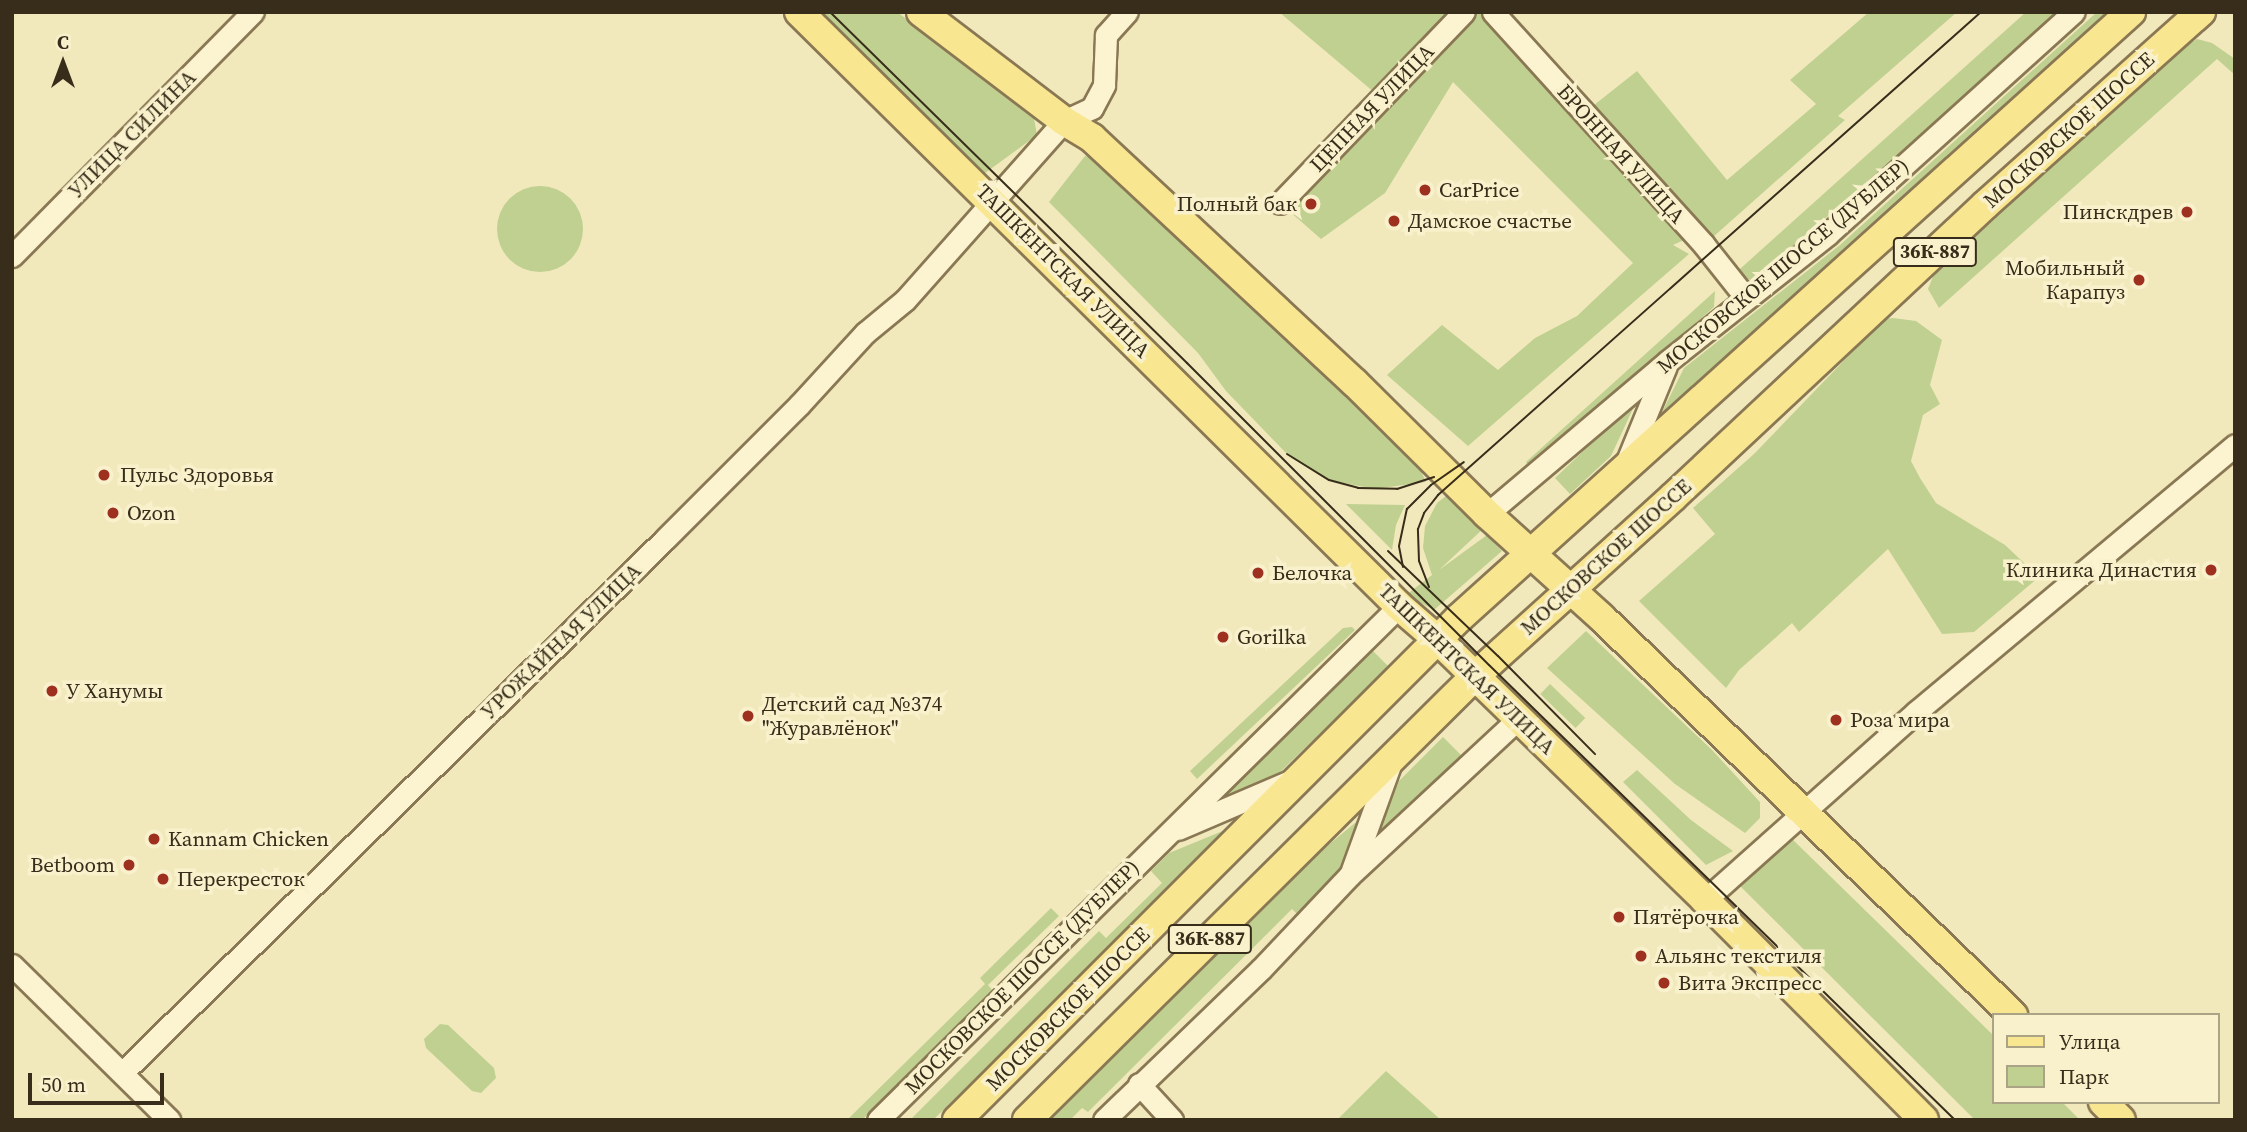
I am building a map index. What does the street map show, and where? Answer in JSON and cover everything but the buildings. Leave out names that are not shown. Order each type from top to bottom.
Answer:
[{"type":"main road","name":"ТАШКЕНТСКАЯ УЛИЦА","points":[[799,12],[1399,606],[1437,639],[1705,900],[1924,1120]]},
{"type":"main road","points":[[922,12],[1064,121],[1092,138],[1355,383],[1487,514],[1802,811],[2011,1013]]},
{"type":"main road","name":"МОСКОВСКОЕ ШОССЕ","points":[[957,1120],[1437,639],[2131,12]]},
{"type":"main road","name":"МОСКОВСКОЕ ШОССЕ","points":[[1027,1120],[1475,676],[1683,488],[1985,205],[2201,12]]},
{"type":"main road","points":[[2105,1104],[2121,1120]]},
{"type":"street","name":"УЛИЦА СИЛИНА","points":[[12,256],[253,12]]},
{"type":"street","points":[[1064,121],[1092,108],[1104,85],[1106,35],[1127,12]]},
{"type":"street","name":"ЦЕПНАЯ УЛИЦА","points":[[1280,203],[1464,12]]},
{"type":"street","name":"БРОННАЯ УЛИЦА","points":[[1493,12],[1704,246],[1746,298]]},
{"type":"street","name":"МОСКОВСКОЕ ШОССЕ (ДУБЛЕР)","points":[[1487,514],[1668,361],[1828,234],[2074,12]]},
{"type":"street","name":"УРОЖАЙНАЯ УЛИЦА","points":[[122,1073],[704,500],[865,333],[905,300],[1064,121]]},
{"type":"street","points":[[1624,470],[1668,361]]},
{"type":"street","points":[[1705,900],[1802,811],[2235,445]]},
{"type":"street","name":"МОСКОВСКОЕ ШОССЕ (ДУБЛЕР)","points":[[878,1120],[1399,606]]},
{"type":"street","points":[[1104,1120],[1261,969],[1350,875],[1519,718]]},
{"type":"street","points":[[1350,875],[1392,758]]},
{"type":"street","name":"МОСКОВСКОЕ ШОССЕ (ДУБЛЕР)","points":[[1167,834],[1301,776]]},
{"type":"street","points":[[12,965],[169,1120]]},
{"type":"street","points":[[1139,1084],[1172,1120]]},
{"type":"green space","points":[[808,12],[897,12],[1033,113],[1037,135],[981,176]]},
{"type":"green space","points":[[1279,12],[1493,12],[1584,113],[1637,71],[1727,180],[1816,104],[1790,80],[1869,12],[1957,12],[1838,116],[1845,120],[1704,245],[1695,235],[1673,245],[1689,254],[1468,446],[1387,375],[1442,325],[1498,370],[1535,338],[1577,316],[1633,263],[1453,82],[1385,193],[1321,239],[1280,203],[1381,98]]},
{"type":"green space","points":[[2026,12],[2056,12],[1863,186],[1753,280],[1731,277]]},
{"type":"green space","points":[[2097,12],[2110,12],[1695,390],[1660,416],[1684,368],[1840,245]]},
{"type":"green space","points":[[2197,39],[2212,43],[2235,59],[2235,75],[2217,59],[1939,308],[1928,289],[1934,274],[2182,49]]},
{"type":"green space","points":[[1085,156],[1096,158],[1185,237],[1420,469],[1426,482],[1374,489],[1329,480],[1287,454],[1226,391],[1198,353],[1049,202]]},
{"type":"green space","points":[[540,186],[564,193],[576,205],[583,229],[576,253],[564,265],[540,272],[516,265],[504,253],[497,229],[504,205],[516,193]]},
{"type":"green space","points":[[1715,291],[1714,307],[1530,471],[1526,462]]},
{"type":"green space","points":[[1884,319],[1916,321],[1942,340],[1930,385],[1940,404],[1923,415],[1911,461],[1920,478],[1936,503],[2005,545],[2039,577],[1974,632],[1942,634],[1888,549],[1799,632],[1792,623],[1739,670],[1726,688],[1639,601],[1715,534],[1693,508],[1754,454]]},
{"type":"green space","points":[[1637,400],[1611,456],[1570,494],[1555,478]]},
{"type":"green space","points":[[1450,493],[1485,527],[1439,570],[1487,535],[1502,551],[1434,610],[1406,595],[1432,575],[1423,548],[1425,526],[1437,503]]},
{"type":"green space","points":[[1346,504],[1405,505],[1396,525],[1392,550]]},
{"type":"green space","points":[[1352,627],[1355,630],[1197,779],[1190,771],[1343,628]]},
{"type":"green space","points":[[1586,631],[1712,750],[1760,802],[1760,818],[1745,833],[1675,784],[1547,668]]},
{"type":"green space","points":[[1370,648],[1389,667],[1279,773],[1210,804]]},
{"type":"green space","points":[[1550,684],[1585,718],[1576,728],[1540,694]]},
{"type":"green space","points":[[1443,737],[1461,755],[1373,842],[1399,781]]},
{"type":"green space","points":[[1637,770],[1691,820],[1733,851],[1706,865],[1623,782]]},
{"type":"green space","points":[[1361,818],[1338,874],[1297,914],[1292,909],[1088,1112],[1082,1108],[1070,1120],[1045,1120],[1281,884]]},
{"type":"green space","points":[[1235,826],[933,1120],[910,1120],[1099,931],[1106,938],[1162,883],[1151,871],[1169,853]]},
{"type":"green space","points":[[1788,835],[1992,1034],[1992,1104],[2064,1104],[2080,1120],[1975,1120],[1739,885]]},
{"type":"green space","points":[[1051,908],[1059,916],[988,985],[993,991],[862,1120],[847,1120],[985,984],[980,978]]},
{"type":"green space","points":[[440,1024],[448,1025],[494,1068],[496,1078],[481,1093],[472,1091],[426,1048],[424,1039]]},
{"type":"green space","points":[[1386,1071],[1441,1120],[1337,1120]]},
{"type":"tram line","points":[[830,12],[1489,665],[1955,1120]]},
{"type":"tram line","points":[[1429,587],[1419,561],[1418,529],[1424,513],[1438,495],[1981,12]]},
{"type":"tram line","points":[[1287,454],[1329,480],[1358,488],[1397,489],[1434,477]]},
{"type":"tram line","points":[[1403,567],[1399,546],[1407,509],[1431,485],[1464,462]]},
{"type":"tram line","points":[[1388,551],[1595,754]]},
{"type":"place","name":"CarPrice","points":[[1425,190]]},
{"type":"place","name":"Полный бак","points":[[1311,204]]},
{"type":"place","name":"Пинскдрев","points":[[2187,212]]},
{"type":"place","name":"Дамское счастье","points":[[1394,221]]},
{"type":"place","name":"Мобильный Карапуз","points":[[2139,280]]},
{"type":"place","name":"Пульс Здоровья","points":[[104,475]]},
{"type":"place","name":"Ozon","points":[[113,513]]},
{"type":"place","name":"Клиника Династия","points":[[2211,570]]},
{"type":"place","name":"Белочка","points":[[1258,573]]},
{"type":"place","name":"Gorilka","points":[[1223,637]]},
{"type":"place","name":"У Ханумы","points":[[52,691]]},
{"type":"place","name":"Детский сад №374 \"Журавлёнок\"","points":[[748,716]]},
{"type":"place","name":"Роза мира","points":[[1836,720]]},
{"type":"place","name":"Kannam Chicken","points":[[154,839]]},
{"type":"place","name":"Betboom","points":[[129,865]]},
{"type":"place","name":"Перекресток","points":[[163,879]]},
{"type":"place","name":"Пятёрочка","points":[[1619,917]]},
{"type":"place","name":"Альянс текстиля","points":[[1641,956]]},
{"type":"place","name":"Вита Экспресс","points":[[1664,983]]}]
